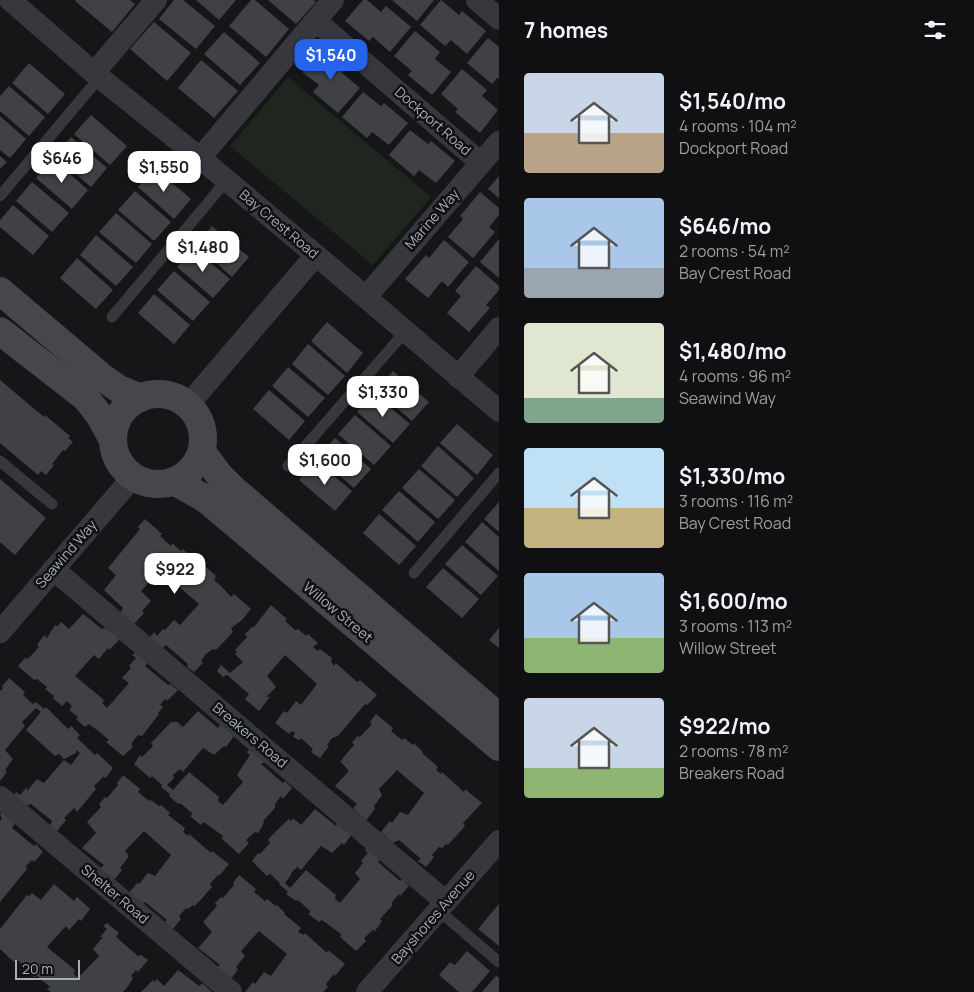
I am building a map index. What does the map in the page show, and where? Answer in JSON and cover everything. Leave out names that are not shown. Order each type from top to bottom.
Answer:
[{"type":"street","name":"Bay Crest Road","points":[[10,0],[97,75],[227,180],[499,411]]},
{"type":"street","points":[[97,75],[156,0]]},
{"type":"street","points":[[200,158],[333,0]]},
{"type":"street","points":[[477,0],[499,19]]},
{"type":"street","name":"Dockport Road","points":[[316,21],[481,163]]},
{"type":"street","name":"Marine Way","points":[[366,297],[499,142]]},
{"type":"street","points":[[188,405],[316,255]]},
{"type":"street","points":[[0,291],[103,378],[119,389],[141,398]]},
{"type":"street","points":[[458,377],[499,328]]},
{"type":"street","points":[[0,331],[86,398],[100,416],[113,440]]},
{"type":"street","points":[[158,394],[172,396],[188,405],[201,424],[203,438],[202,452],[196,464],[186,474],[174,481],[160,484],[146,483],[133,477],[122,467],[115,454],[113,440],[115,426],[122,413],[132,403],[141,398],[158,394]]},
{"type":"street","name":"Willow Street","points":[[202,452],[232,489],[499,717]]},
{"type":"street","name":"Seawind Way","points":[[0,632],[133,477]]},
{"type":"street","name":"Willow Street","points":[[174,481],[213,505],[499,747]]},
{"type":"street","name":"Breakers Road","points":[[53,569],[442,906]]},
{"type":"street","name":"Shelter Road","points":[[0,797],[231,992]]},
{"type":"street","name":"Bayshores Avenue","points":[[367,992],[499,842]]},
{"type":"lane","points":[[0,196],[97,75]]},
{"type":"lane","points":[[112,318],[227,180]]},
{"type":"lane","points":[[288,466],[405,332]]},
{"type":"lane","points":[[0,461],[52,504]]},
{"type":"lane","points":[[414,573],[499,473]]},
{"type":"lane","points":[[442,906],[499,962]]},
{"type":"shaded area","points":[[288,77],[431,197],[373,265],[230,146]]},
{"type":"building","points":[[76,0],[130,0],[135,4],[112,32]]},
{"type":"building","points":[[174,0],[183,0],[215,26],[196,49],[159,19]]},
{"type":"building","points":[[196,0],[236,0],[219,20]]},
{"type":"building","points":[[251,0],[255,0],[289,29],[266,57],[229,26]]},
{"type":"building","points":[[268,0],[314,0],[316,2],[296,24]]},
{"type":"building","points":[[363,0],[367,0],[381,12],[386,6],[411,27],[390,52],[373,37],[369,41],[345,21]]},
{"type":"building","points":[[392,0],[434,0],[417,21]]},
{"type":"building","points":[[441,0],[459,15],[462,11],[486,31],[467,54],[451,40],[445,46],[420,25]]},
{"type":"building","points":[[154,22],[191,53],[167,81],[130,49]]},
{"type":"building","points":[[415,31],[440,52],[435,59],[451,72],[432,95],[408,75],[412,71],[394,56]]},
{"type":"building","points":[[224,32],[260,63],[240,85],[204,54]]},
{"type":"building","points":[[488,38],[499,47],[499,79],[497,78],[492,84],[467,63]]},
{"type":"building","points":[[321,49],[345,69],[342,73],[360,88],[338,113],[313,92],[319,85],[302,72]]},
{"type":"building","points":[[201,60],[238,91],[214,118],[178,88]]},
{"type":"building","points":[[29,63],[65,94],[48,114],[12,83]]},
{"type":"building","points":[[462,69],[487,90],[482,96],[498,110],[480,133],[455,112],[458,109],[441,94]]},
{"type":"building","points":[[9,86],[45,117],[29,136],[0,111],[0,96]]},
{"type":"building","points":[[363,92],[381,106],[384,103],[408,123],[389,145],[372,132],[367,138],[342,117]]},
{"type":"building","points":[[91,115],[127,146],[110,165],[74,134]]},
{"type":"building","points":[[0,116],[26,139],[10,158],[0,150]]},
{"type":"building","points":[[410,130],[428,144],[431,141],[455,161],[436,183],[419,170],[414,176],[389,155]]},
{"type":"building","points":[[71,137],[107,168],[91,187],[55,156]]},
{"type":"building","points":[[0,156],[7,162],[0,169]]},
{"type":"building","points":[[53,159],[88,190],[72,209],[36,178]]},
{"type":"building","points":[[154,168],[191,199],[174,219],[138,187]]},
{"type":"building","points":[[499,176],[499,198],[488,189]]},
{"type":"building","points":[[32,182],[69,213],[52,232],[16,201]]},
{"type":"building","points":[[135,191],[171,222],[154,241],[118,210]]},
{"type":"building","points":[[480,192],[499,208],[499,215],[489,227],[495,232],[473,258],[448,237],[463,219],[460,216]]},
{"type":"building","points":[[13,205],[49,236],[33,255],[0,227],[0,220]]},
{"type":"building","points":[[116,213],[152,244],[136,263],[99,232]]},
{"type":"building","points":[[212,226],[249,257],[232,277],[196,245]]},
{"type":"building","points":[[96,235],[133,267],[116,286],[80,255]]},
{"type":"building","points":[[499,239],[499,278],[480,262]]},
{"type":"building","points":[[444,240],[469,262],[448,287],[442,281],[428,298],[405,279],[426,255],[429,258]]},
{"type":"building","points":[[193,248],[230,279],[213,298],[177,267]]},
{"type":"building","points":[[77,258],[113,290],[96,309],[60,278]]},
{"type":"building","points":[[476,266],[499,286],[499,290],[486,305],[490,308],[469,332],[447,313],[461,296],[455,291]]},
{"type":"building","points":[[174,271],[210,302],[193,321],[157,290]]},
{"type":"building","points":[[154,294],[190,325],[174,344],[138,313]]},
{"type":"building","points":[[327,322],[363,353],[347,373],[311,341]]},
{"type":"building","points":[[308,344],[345,376],[328,395],[292,364]]},
{"type":"building","points":[[288,367],[325,398],[308,417],[272,386]]},
{"type":"building","points":[[393,371],[429,402],[412,421],[376,390]]},
{"type":"building","points":[[0,380],[70,436],[68,438],[73,442],[65,451],[63,450],[46,475],[41,471],[38,475],[0,443]]},
{"type":"building","points":[[269,390],[305,421],[289,440],[253,409]]},
{"type":"building","points":[[373,393],[410,424],[393,443],[357,412]]},
{"type":"building","points":[[355,415],[391,446],[374,465],[338,434]]},
{"type":"building","points":[[457,424],[493,455],[477,475],[440,443]]},
{"type":"building","points":[[335,438],[371,469],[354,488],[318,457]]},
{"type":"building","points":[[438,446],[474,478],[457,497],[421,466]]},
{"type":"building","points":[[315,460],[352,491],[335,511],[299,480]]},
{"type":"building","points":[[419,469],[455,500],[438,519],[402,488]]},
{"type":"building","points":[[0,479],[46,518],[15,555],[0,542]]},
{"type":"building","points":[[399,491],[435,522],[418,542],[382,510]]},
{"type":"building","points":[[499,502],[499,532],[484,519]]},
{"type":"building","points":[[379,514],[416,546],[399,565],[363,533]]},
{"type":"building","points":[[145,519],[162,534],[160,536],[171,546],[172,543],[181,551],[183,549],[204,570],[206,567],[216,576],[214,580],[231,597],[234,594],[251,609],[242,620],[231,628],[233,632],[216,650],[213,649],[206,654],[201,661],[203,663],[194,672],[187,667],[188,664],[166,645],[163,648],[150,637],[154,632],[157,636],[174,620],[180,625],[199,604],[160,570],[141,591],[151,601],[142,611],[144,613],[134,624],[120,613],[123,608],[104,590],[116,575],[108,568],[140,529],[138,527]]},
{"type":"building","points":[[482,522],[499,537],[499,571],[465,542]]},
{"type":"building","points":[[462,545],[498,576],[481,595],[445,564]]},
{"type":"building","points":[[443,568],[479,599],[462,618],[426,587]]},
{"type":"building","points":[[271,605],[287,619],[285,621],[295,630],[298,629],[306,636],[308,634],[318,643],[313,647],[318,651],[320,649],[332,658],[331,661],[334,666],[336,663],[357,682],[360,680],[377,695],[367,705],[365,704],[338,736],[332,738],[327,745],[329,746],[320,758],[311,752],[313,749],[301,738],[299,740],[293,737],[295,733],[292,731],[289,734],[275,723],[284,711],[287,713],[296,701],[301,705],[317,684],[285,655],[267,676],[276,687],[266,697],[270,697],[259,711],[245,699],[249,694],[227,675],[223,677],[217,671],[221,665],[230,673],[243,662],[235,654],[237,652],[235,650],[247,637],[245,634],[254,627]]},
{"type":"building","points":[[83,614],[102,629],[107,627],[120,639],[109,650],[108,648],[99,659],[94,655],[75,676],[104,700],[102,703],[107,708],[129,683],[122,678],[131,668],[129,666],[136,658],[132,655],[136,652],[148,662],[145,666],[168,685],[170,684],[178,690],[160,705],[163,707],[159,714],[142,736],[138,735],[131,744],[133,747],[123,756],[106,742],[109,740],[97,730],[89,724],[85,727],[76,719],[78,717],[69,710],[72,706],[67,701],[62,706],[45,689],[47,687],[37,679],[34,680],[18,666],[25,658],[28,659],[39,647],[37,645],[44,635],[47,638],[55,625],[58,626],[61,622],[69,629]]},
{"type":"building","points":[[499,628],[499,648],[489,640]]},
{"type":"building","points":[[9,678],[25,692],[23,695],[33,704],[36,702],[44,709],[46,707],[68,729],[71,726],[80,735],[77,738],[95,755],[97,753],[113,768],[106,778],[103,777],[94,786],[96,789],[77,812],[74,808],[64,818],[66,820],[57,831],[50,826],[52,821],[31,804],[26,806],[14,796],[16,792],[20,795],[27,787],[27,791],[37,779],[44,783],[64,760],[71,765],[80,753],[76,750],[76,753],[64,759],[59,754],[55,756],[26,730],[41,712],[36,708],[22,722],[25,726],[5,750],[13,759],[0,781],[0,691]]},
{"type":"building","points":[[198,711],[218,728],[221,724],[234,736],[226,747],[224,746],[214,755],[203,748],[183,772],[180,769],[173,775],[174,778],[167,785],[173,790],[189,772],[219,797],[218,801],[223,805],[243,782],[237,775],[250,755],[247,752],[251,748],[265,762],[261,764],[283,783],[285,781],[292,788],[283,799],[281,796],[275,804],[275,808],[263,821],[264,823],[258,833],[255,832],[246,840],[249,843],[239,854],[222,839],[223,836],[204,822],[201,825],[190,816],[193,814],[169,796],[170,794],[161,787],[162,785],[152,776],[150,778],[134,764],[140,755],[142,757],[153,746],[151,743],[172,721],[173,723],[176,721],[183,727]]},
{"type":"building","points":[[376,714],[393,728],[391,731],[402,740],[404,738],[413,745],[414,743],[438,767],[436,770],[441,774],[442,772],[464,792],[465,789],[482,803],[463,823],[465,826],[448,845],[446,844],[442,848],[439,847],[432,855],[434,857],[426,867],[418,861],[421,859],[399,840],[393,843],[381,832],[390,821],[392,823],[400,812],[408,815],[424,793],[397,770],[379,789],[382,795],[374,806],[375,809],[366,820],[353,808],[357,804],[335,786],[349,771],[340,761],[343,760],[354,745],[352,742],[358,736],[360,737],[372,724],[370,722]]},
{"type":"building","points":[[123,775],[140,789],[138,792],[149,801],[151,800],[159,806],[161,805],[170,813],[168,815],[185,828],[183,832],[188,836],[189,834],[211,853],[212,851],[229,864],[210,884],[212,887],[195,906],[186,908],[179,916],[181,919],[173,929],[165,922],[167,920],[145,902],[140,905],[128,894],[148,873],[155,876],[171,855],[144,831],[125,851],[129,856],[120,868],[122,870],[113,881],[99,869],[104,865],[82,848],[96,833],[87,822],[101,807],[99,804],[118,785],[117,783]]},
{"type":"building","points":[[315,809],[336,826],[338,822],[352,834],[344,845],[342,843],[332,853],[321,846],[301,870],[297,867],[291,873],[285,883],[290,888],[306,870],[336,895],[335,899],[340,903],[360,879],[355,873],[363,863],[361,861],[368,853],[365,850],[368,845],[382,859],[378,862],[400,881],[402,879],[409,886],[392,902],[392,906],[380,919],[382,921],[375,931],[373,930],[364,938],[366,941],[356,951],[340,937],[341,934],[322,920],[319,922],[308,914],[311,912],[298,900],[296,901],[286,894],[288,892],[280,883],[270,874],[267,876],[252,861],[270,843],[268,840],[289,819],[291,821],[293,818],[301,825]]},
{"type":"building","points":[[2,812],[15,823],[12,828],[34,846],[36,844],[43,852],[34,862],[32,860],[26,866],[27,869],[0,902],[0,821],[2,819],[0,814]]},
{"type":"building","points":[[239,875],[256,889],[254,892],[265,901],[267,899],[277,905],[284,914],[301,928],[298,932],[304,935],[305,933],[327,953],[328,950],[345,964],[326,984],[328,987],[323,992],[245,992],[253,982],[255,984],[264,972],[271,976],[287,954],[259,931],[241,951],[245,956],[236,967],[238,970],[229,981],[215,969],[220,965],[198,948],[212,932],[203,922],[217,906],[215,903],[221,897],[223,898],[234,885],[233,883]]},
{"type":"building","points":[[54,884],[74,901],[77,897],[90,909],[81,921],[79,919],[69,930],[66,926],[47,947],[75,970],[74,974],[78,978],[99,956],[93,949],[103,937],[100,937],[107,929],[103,926],[107,923],[119,933],[116,937],[138,956],[141,955],[148,960],[138,972],[136,970],[131,976],[133,978],[123,992],[51,992],[47,989],[50,987],[37,976],[34,977],[24,969],[26,967],[16,959],[14,962],[0,949],[0,929],[27,895],[29,896],[32,893],[41,900]]},
{"type":"building","points":[[499,904],[499,946],[478,929]]},
{"type":"building","points":[[467,951],[490,971],[472,992],[459,992],[439,975],[450,962],[455,965]]},
{"type":"building","points":[[178,970],[199,986],[202,983],[212,992],[141,992],[153,980],[154,982],[157,979],[164,986]]},
{"type":"building","points":[[496,976],[499,978],[499,992],[482,992]]}]
